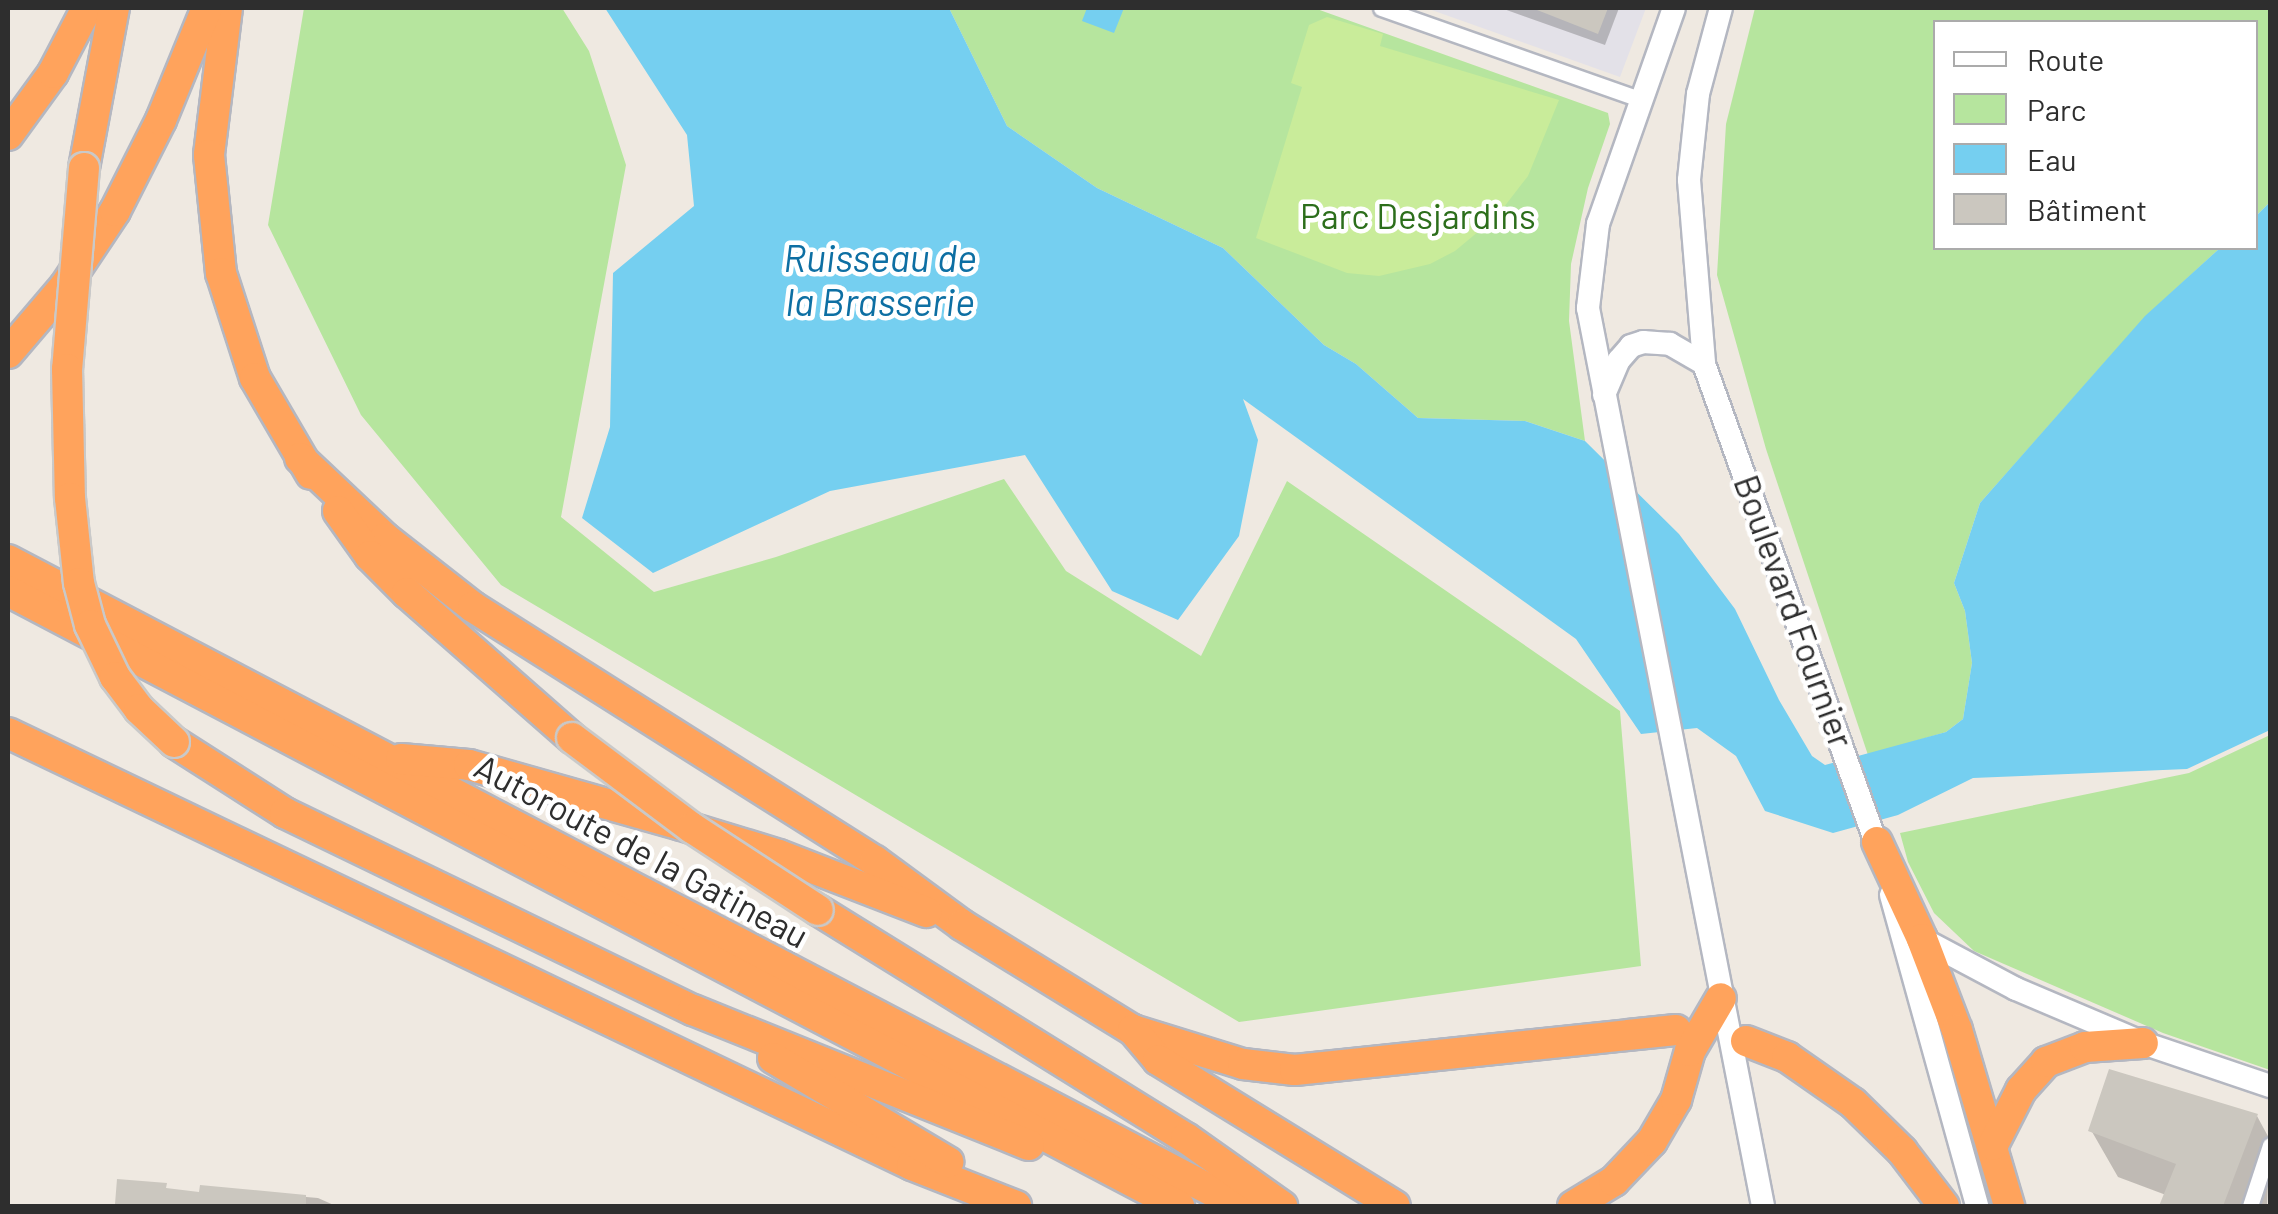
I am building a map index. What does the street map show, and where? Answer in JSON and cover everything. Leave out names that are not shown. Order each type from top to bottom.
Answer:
[{"type":"highway","points":[[8,136],[54,74],[86,8]]},
{"type":"highway","points":[[114,8],[84,168],[67,369],[70,498],[79,583],[90,625],[114,677],[139,709],[174,742],[285,812],[693,1010],[908,1100],[1140,1186]]},
{"type":"highway","points":[[8,354],[65,286],[115,211],[162,120],[207,8]]},
{"type":"highway","points":[[227,8],[210,128],[214,229],[226,296],[246,358],[300,458],[370,556],[468,649],[572,738],[692,828],[1186,1138],[1282,1206]]},
{"type":"highway","points":[[300,458],[385,538],[474,607],[875,860],[962,925],[1133,1030],[1233,1062],[1295,1070],[1676,1030]]},
{"type":"highway","name":"Autoroute de la Gatineau","points":[[8,560],[1241,1206]]},
{"type":"highway","name":"Autoroute de la Gatineau","points":[[8,590],[1179,1206]]},
{"type":"highway","points":[[8,733],[912,1164],[1019,1206]]},
{"type":"highway","points":[[386,758],[469,764],[790,860],[962,925]]},
{"type":"highway","points":[[1877,842],[1922,939],[1965,1052],[2009,1206]]},
{"type":"highway","points":[[1573,1206],[1614,1182],[1652,1141],[1676,1100],[1690,1051],[1721,998]]},
{"type":"highway","points":[[693,1010],[1019,1206]]},
{"type":"highway","points":[[1133,1030],[1158,1060],[1395,1206]]},
{"type":"highway","points":[[1746,1041],[1787,1057],[1853,1103],[1902,1151],[1944,1206]]},
{"type":"highway","points":[[1992,1145],[2021,1090],[2046,1062],[2086,1047],[2143,1043]]},
{"type":"main road","points":[[1674,8],[1640,100],[1591,257],[1588,308],[1603,402],[1763,1206]]},
{"type":"main road","name":"Boulevard Fournier","points":[[1721,8],[1698,94],[1689,180],[1693,268],[1704,364],[1877,842],[1978,1206]]},
{"type":"main road","points":[[1603,402],[1619,360],[1631,346],[1642,342],[1670,344],[1704,364]]},
{"type":"main road","points":[[1922,939],[2000,982],[2143,1043],[2270,1086]]},
{"type":"street","points":[[1381,8],[1640,100]]},
{"type":"street","points":[[2250,1206],[2270,1145]]},
{"type":"shaded area","points":[[1426,8],[1646,8],[1620,77]]},
{"type":"green space","points":[[304,8],[562,8],[589,51],[626,165],[561,517],[654,592],[776,557],[1004,479],[1066,571],[1201,656],[1287,481],[1620,711],[1641,966],[1239,1022],[501,585],[361,415],[268,225]]},
{"type":"green space","name":"Parc Desjardins","points":[[949,8],[1314,8],[1608,113],[1610,124],[1588,188],[1571,264],[1569,321],[1585,441],[1525,421],[1418,418],[1356,364],[1324,345],[1223,248],[1097,188],[1007,126]]},
{"type":"green space","points":[[1755,8],[2270,8],[2270,202],[2258,214],[2258,20],[1933,20],[1933,250],[2218,250],[2145,317],[1980,503],[1954,583],[1965,611],[1972,663],[1963,719],[1946,732],[1868,755],[1766,449],[1717,275],[1726,124]]},
{"type":"green space","points":[[1327,17],[1383,34],[1380,46],[1559,100],[1528,176],[1497,216],[1455,251],[1430,264],[1379,276],[1347,273],[1256,238],[1302,87],[1291,83],[1309,25]]},
{"type":"green space","points":[[2270,735],[2270,1070],[2163,1033],[1974,951],[1934,913],[1908,862],[1900,833],[2189,773]]},
{"type":"water","name":"Ruisseau de la Brasserie","points":[[605,8],[949,8],[1007,126],[1097,188],[1223,248],[1324,345],[1356,364],[1418,418],[1525,421],[1585,441],[1679,534],[1735,609],[1779,700],[1812,756],[1825,765],[1946,732],[1963,719],[1972,663],[1965,611],[1954,583],[1980,503],[2145,316],[2218,250],[2258,250],[2258,214],[2270,202],[2270,730],[2187,769],[1973,778],[1898,815],[1833,833],[1765,811],[1736,756],[1697,728],[1641,734],[1576,639],[1243,399],[1258,440],[1239,536],[1178,620],[1112,591],[1025,455],[830,491],[653,573],[582,518],[610,427],[613,273],[694,206],[687,135]]},
{"type":"water","points":[[1087,8],[1124,8],[1114,33],[1082,21]]},
{"type":"building","points":[[1532,8],[1608,8],[1598,34]]},
{"type":"building","points":[[2109,1069],[2258,1114],[2223,1206],[2159,1206],[2176,1164],[2088,1131]]},
{"type":"building","points":[[117,1179],[167,1183],[166,1188],[199,1192],[200,1185],[306,1195],[306,1206],[115,1204]]}]
